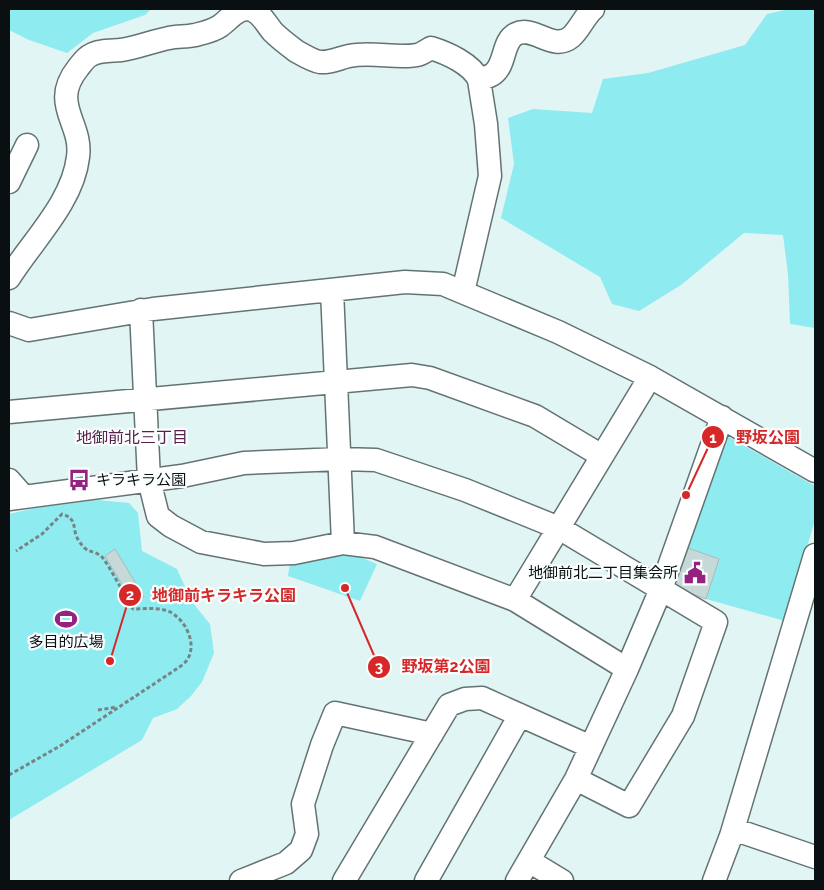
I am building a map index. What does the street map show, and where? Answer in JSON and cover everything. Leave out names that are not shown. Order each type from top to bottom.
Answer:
[{"type":"street","points":[[9,278],[22,257],[39,238],[54,215],[67,192],[73,176],[79,157],[78,142],[66,104],[66,92],[70,79],[77,69],[90,55],[150,44],[167,38],[193,36],[219,27],[235,13],[245,9],[253,10],[260,15],[273,32],[296,51],[318,62],[329,63],[349,56],[369,54],[418,55],[431,48],[446,53],[475,71],[479,80],[486,124],[490,176],[463,292]]},
{"type":"street","points":[[479,80],[493,74],[501,63],[509,41],[514,34],[523,32],[557,42],[564,40],[574,34],[585,16],[592,9]]},
{"type":"street","points":[[9,182],[20,149]]},
{"type":"street","points":[[9,323],[29,330],[141,310],[405,282],[443,284],[558,332],[650,377],[815,471]]},
{"type":"street","points":[[332,290],[342,543]]},
{"type":"street","points":[[141,310],[149,480],[158,516],[171,526],[201,542],[264,554],[294,553],[342,543],[374,547],[514,600],[627,669]]},
{"type":"street","points":[[9,412],[412,375],[430,378],[536,416],[602,456]]},
{"type":"street","points":[[514,600],[650,377]]},
{"type":"street","points":[[517,881],[576,779],[627,669],[660,589],[722,417]]},
{"type":"street","points":[[9,480],[17,498],[182,476],[244,463],[340,459],[376,460],[465,490],[559,528],[716,622],[683,716],[629,806],[576,779]]},
{"type":"street","points":[[714,881],[733,829],[815,555]]},
{"type":"street","points":[[351,879],[450,705],[465,699],[482,698],[591,747]]},
{"type":"street","points":[[241,881],[286,862],[301,850],[307,834],[303,804],[335,712],[432,734]]},
{"type":"street","points":[[426,881],[520,715]]},
{"type":"street","points":[[733,829],[815,857]]},
{"type":"street","points":[[529,861],[562,881]]},
{"type":"path","points":[[9,775],[60,746],[187,660],[191,649],[190,637],[179,617],[160,609],[133,609],[101,556],[85,550],[77,539],[72,520],[67,516],[62,514],[42,534],[16,551]]},
{"type":"path","points":[[98,710],[120,706]]},
{"type":"shaded area","points":[[9,9],[151,9],[145,15],[93,33],[67,53],[29,40],[9,30]]},
{"type":"shaded area","points":[[789,9],[815,9],[815,328],[790,324],[788,274],[783,235],[744,233],[681,285],[639,311],[612,304],[600,277],[501,218],[514,164],[508,118],[533,109],[592,113],[603,79],[648,73],[745,45],[767,14]]},
{"type":"shaded area","points":[[725,435],[815,486],[815,520],[785,621],[706,599],[719,559],[685,547]]},
{"type":"shaded area","points":[[98,500],[129,503],[138,513],[142,551],[177,569],[192,602],[210,624],[214,653],[202,682],[191,696],[177,709],[153,718],[142,740],[9,820],[9,514],[35,508]]},
{"type":"shaded area","points":[[350,553],[377,564],[360,601],[288,576],[290,563]]},
{"type":"building","name":"地御前北二丁目集会所","points":[[685,547],[719,559],[706,599],[672,587]]},
{"type":"building","points":[[115,549],[144,597],[133,603],[105,556]]},
{"type":"place","name":"キラキラ公園","points":[[79,480]]},
{"type":"place","name":"野坂公園","points":[[686,495]]},
{"type":"place","name":"地御前北二丁目集会所","points":[[695,573]]},
{"type":"place","name":"野坂第2公園","points":[[345,588]]},
{"type":"place","name":"多目的広場","points":[[66,619]]},
{"type":"place","name":"地御前キラキラ公園","points":[[110,661]]},
{"type":"district","name":"地御前北三丁目","points":[[132,437]]}]
